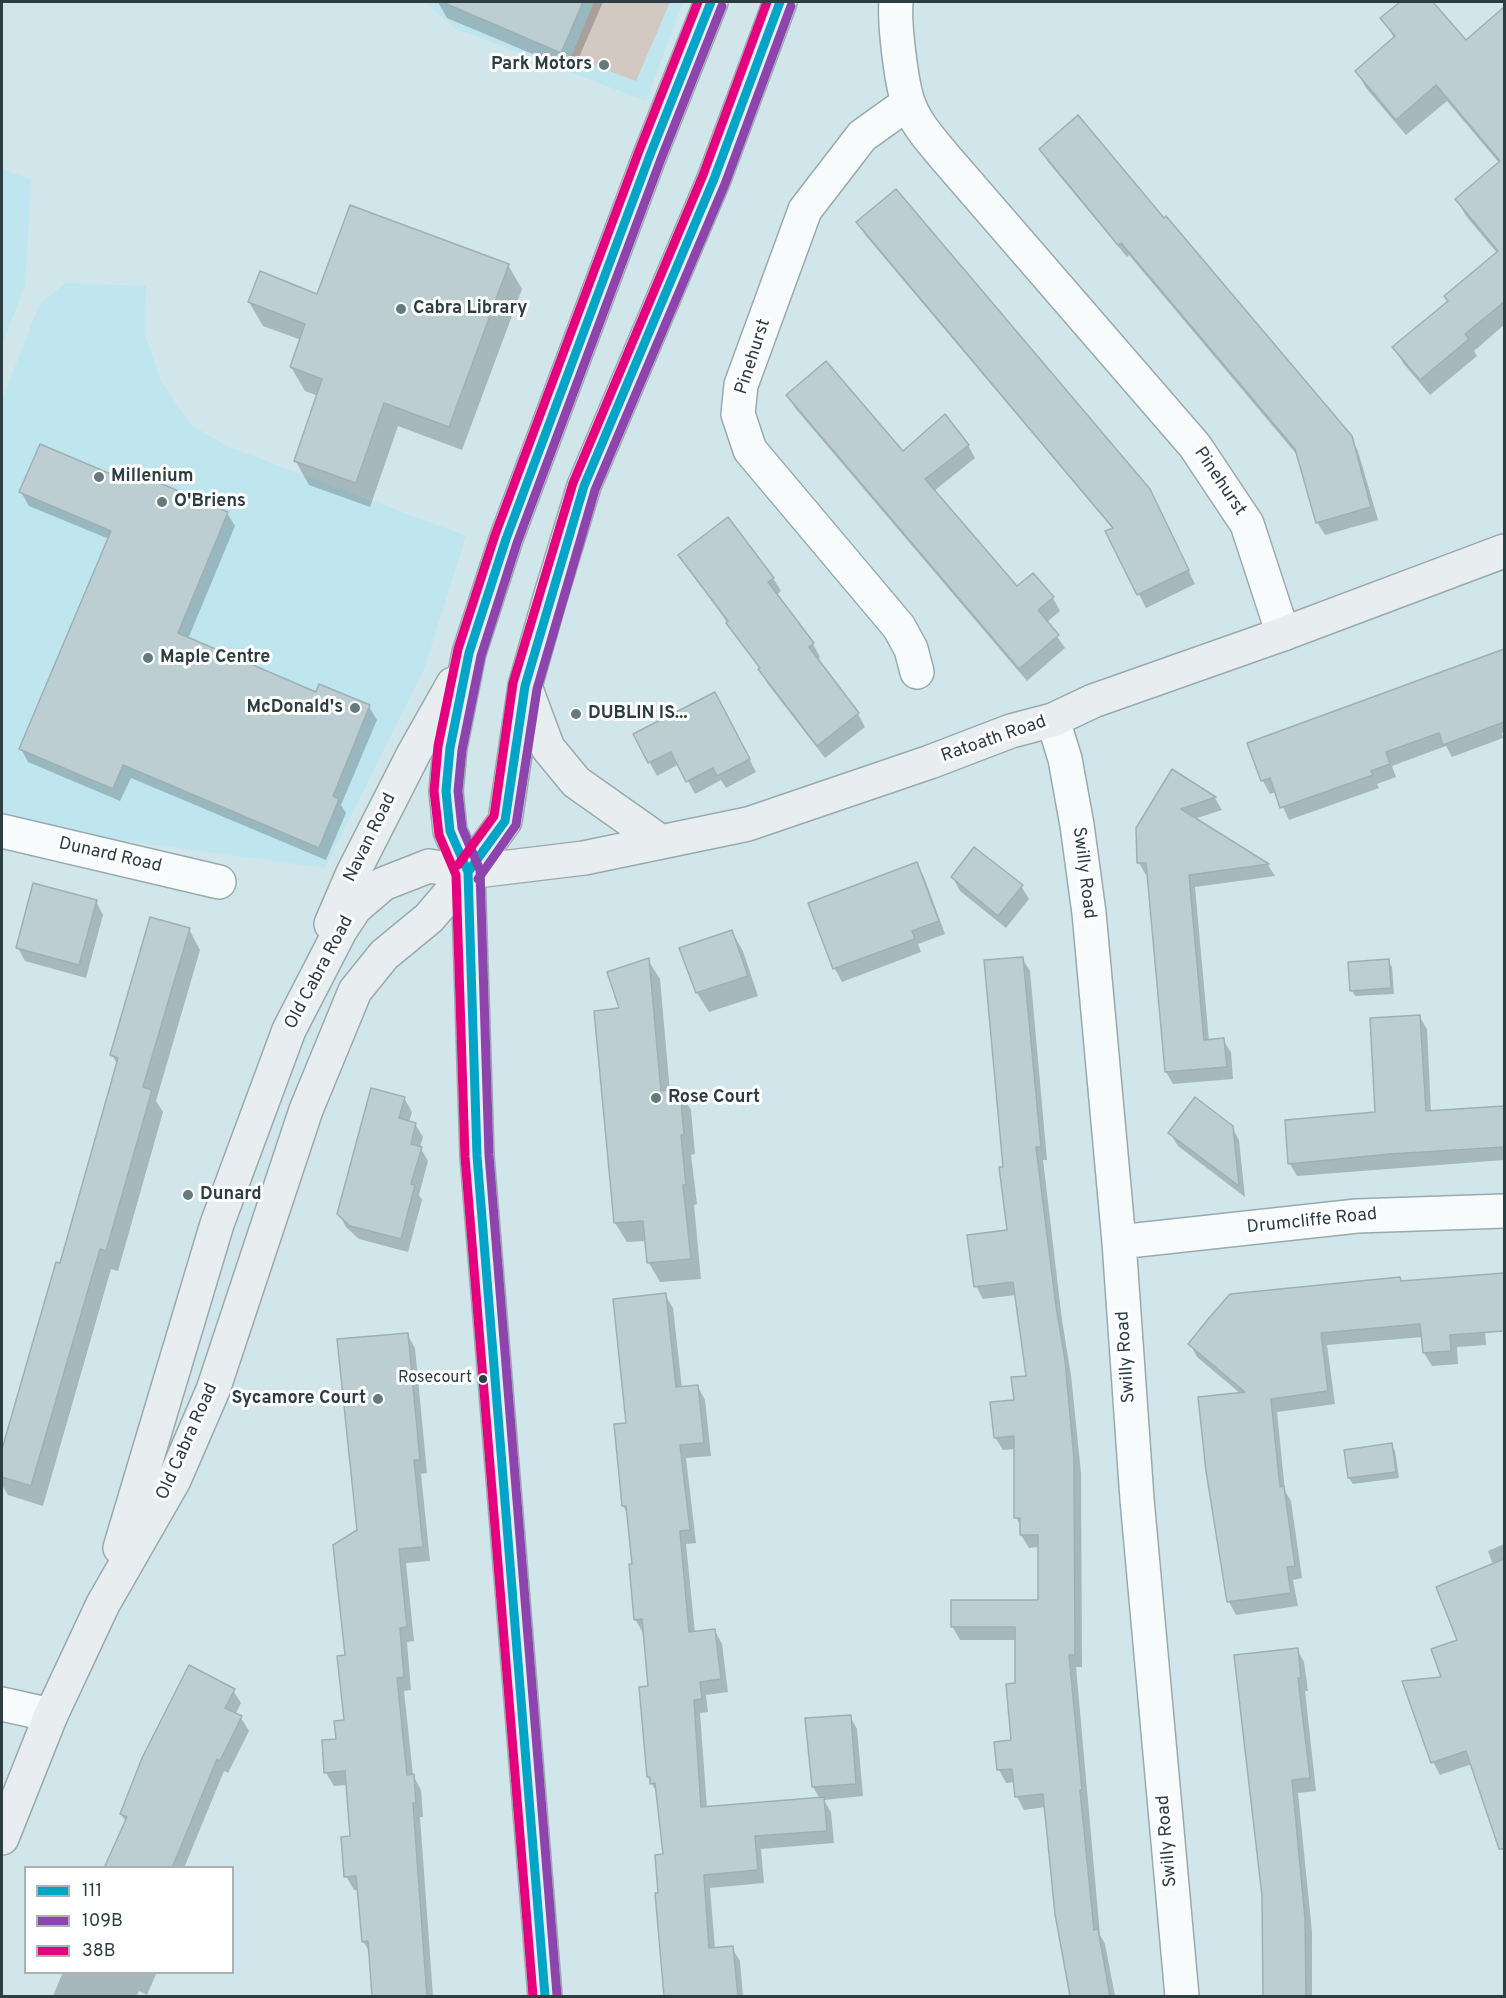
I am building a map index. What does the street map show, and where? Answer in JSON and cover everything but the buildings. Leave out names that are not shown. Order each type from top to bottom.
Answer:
[{"type":"main road","name":"Navan Road","points":[[468,872],[450,831],[447,791],[450,748],[469,653],[510,528],[650,155],[711,2]]},
{"type":"main road","points":[[545,1996],[477,1156],[468,872],[505,821],[525,686],[585,486],[714,178],[780,2]]},
{"type":"main road","name":"Ratoath Road","points":[[468,872],[601,855],[748,824],[930,762],[1011,731],[1053,720],[1093,701],[1283,634],[1504,551]]},
{"type":"main road","name":"Navan Road","points":[[289,1030],[353,873],[414,753],[469,653]]},
{"type":"main road","points":[[525,686],[548,748],[576,782],[660,842]]},
{"type":"main road","name":"Old Cabra Road","points":[[103,1604],[218,1224],[289,1030],[340,931],[355,908],[383,884],[429,867],[468,872]]},
{"type":"main road","name":"Old Cabra Road","points":[[2,1838],[51,1715],[103,1604],[174,1480],[213,1390],[306,1110],[355,991],[384,955],[429,918],[468,872]]},
{"type":"street","name":"Pinehurst","points":[[896,2],[900,58],[908,103],[920,126],[1196,446],[1247,524],[1283,634]]},
{"type":"street","name":"Pinehurst","points":[[908,103],[862,136],[805,210],[741,386],[738,414],[750,450],[899,627],[911,650],[917,672]]},
{"type":"street","name":"Swilly Road","points":[[1053,720],[1067,770],[1089,913],[1119,1242],[1137,1499],[1182,1996]]},
{"type":"street","name":"Dunard Road","points":[[3,839],[219,882]]},
{"type":"street","name":"Drumcliffe Road","points":[[1119,1242],[1357,1216],[1504,1211]]},
{"type":"street","points":[[2,1704],[51,1715]]},
{"type":"shaded area","name":"Park Motors","points":[[425,2],[683,2],[646,101],[454,28]]},
{"type":"shaded area","points":[[594,2],[670,2],[636,81],[571,57]]},
{"type":"shaded area","points":[[2,169],[31,180],[25,286],[2,344]]},
{"type":"shaded area","name":"Maple Centre","points":[[66,283],[146,286],[145,335],[161,381],[190,424],[226,446],[466,536],[424,669],[325,868],[82,835],[2,814],[2,400],[40,303]]},
{"type":"transit line","name":"38B","points":[[533,1996],[465,1157],[456,875],[439,835],[434,791],[438,746],[458,649],[495,535],[639,151],[698,2]]},
{"type":"transit line","name":"111","points":[[545,1996],[477,1156],[468,872],[450,831],[446,791],[450,748],[469,653],[506,539],[650,155],[711,2]]},
{"type":"transit line","name":"38B","points":[[458,865],[494,816],[513,683],[573,483],[703,175],[767,2]]},
{"type":"transit line","name":"111","points":[[468,872],[505,821],[525,686],[584,486],[714,179],[780,2]]},
{"type":"transit line","name":"109B","points":[[557,1995],[489,1155],[480,870],[462,828],[458,791],[462,750],[481,656],[517,543],[661,159],[722,6]]},
{"type":"transit line","name":"109B","points":[[478,879],[516,825],[537,689],[595,490],[725,184],[791,6]]},
{"type":"place","name":"Park Motors","points":[[604,65]]},
{"type":"place","name":"Cabra Library","points":[[401,309]]},
{"type":"place","name":"Millenium","points":[[99,477]]},
{"type":"place","name":"O'Briens","points":[[162,502]]},
{"type":"place","name":"Maple Centre","points":[[148,658]]},
{"type":"place","name":"McDonald's","points":[[355,708]]},
{"type":"place","name":"DUBLIN IS...","points":[[576,714]]},
{"type":"place","name":"Rose Court","points":[[656,1098]]},
{"type":"place","name":"Dunard","points":[[188,1195]]},
{"type":"place","name":"Rosecourt","points":[[483,1379]]},
{"type":"place","name":"Sycamore Court","points":[[378,1399]]}]
